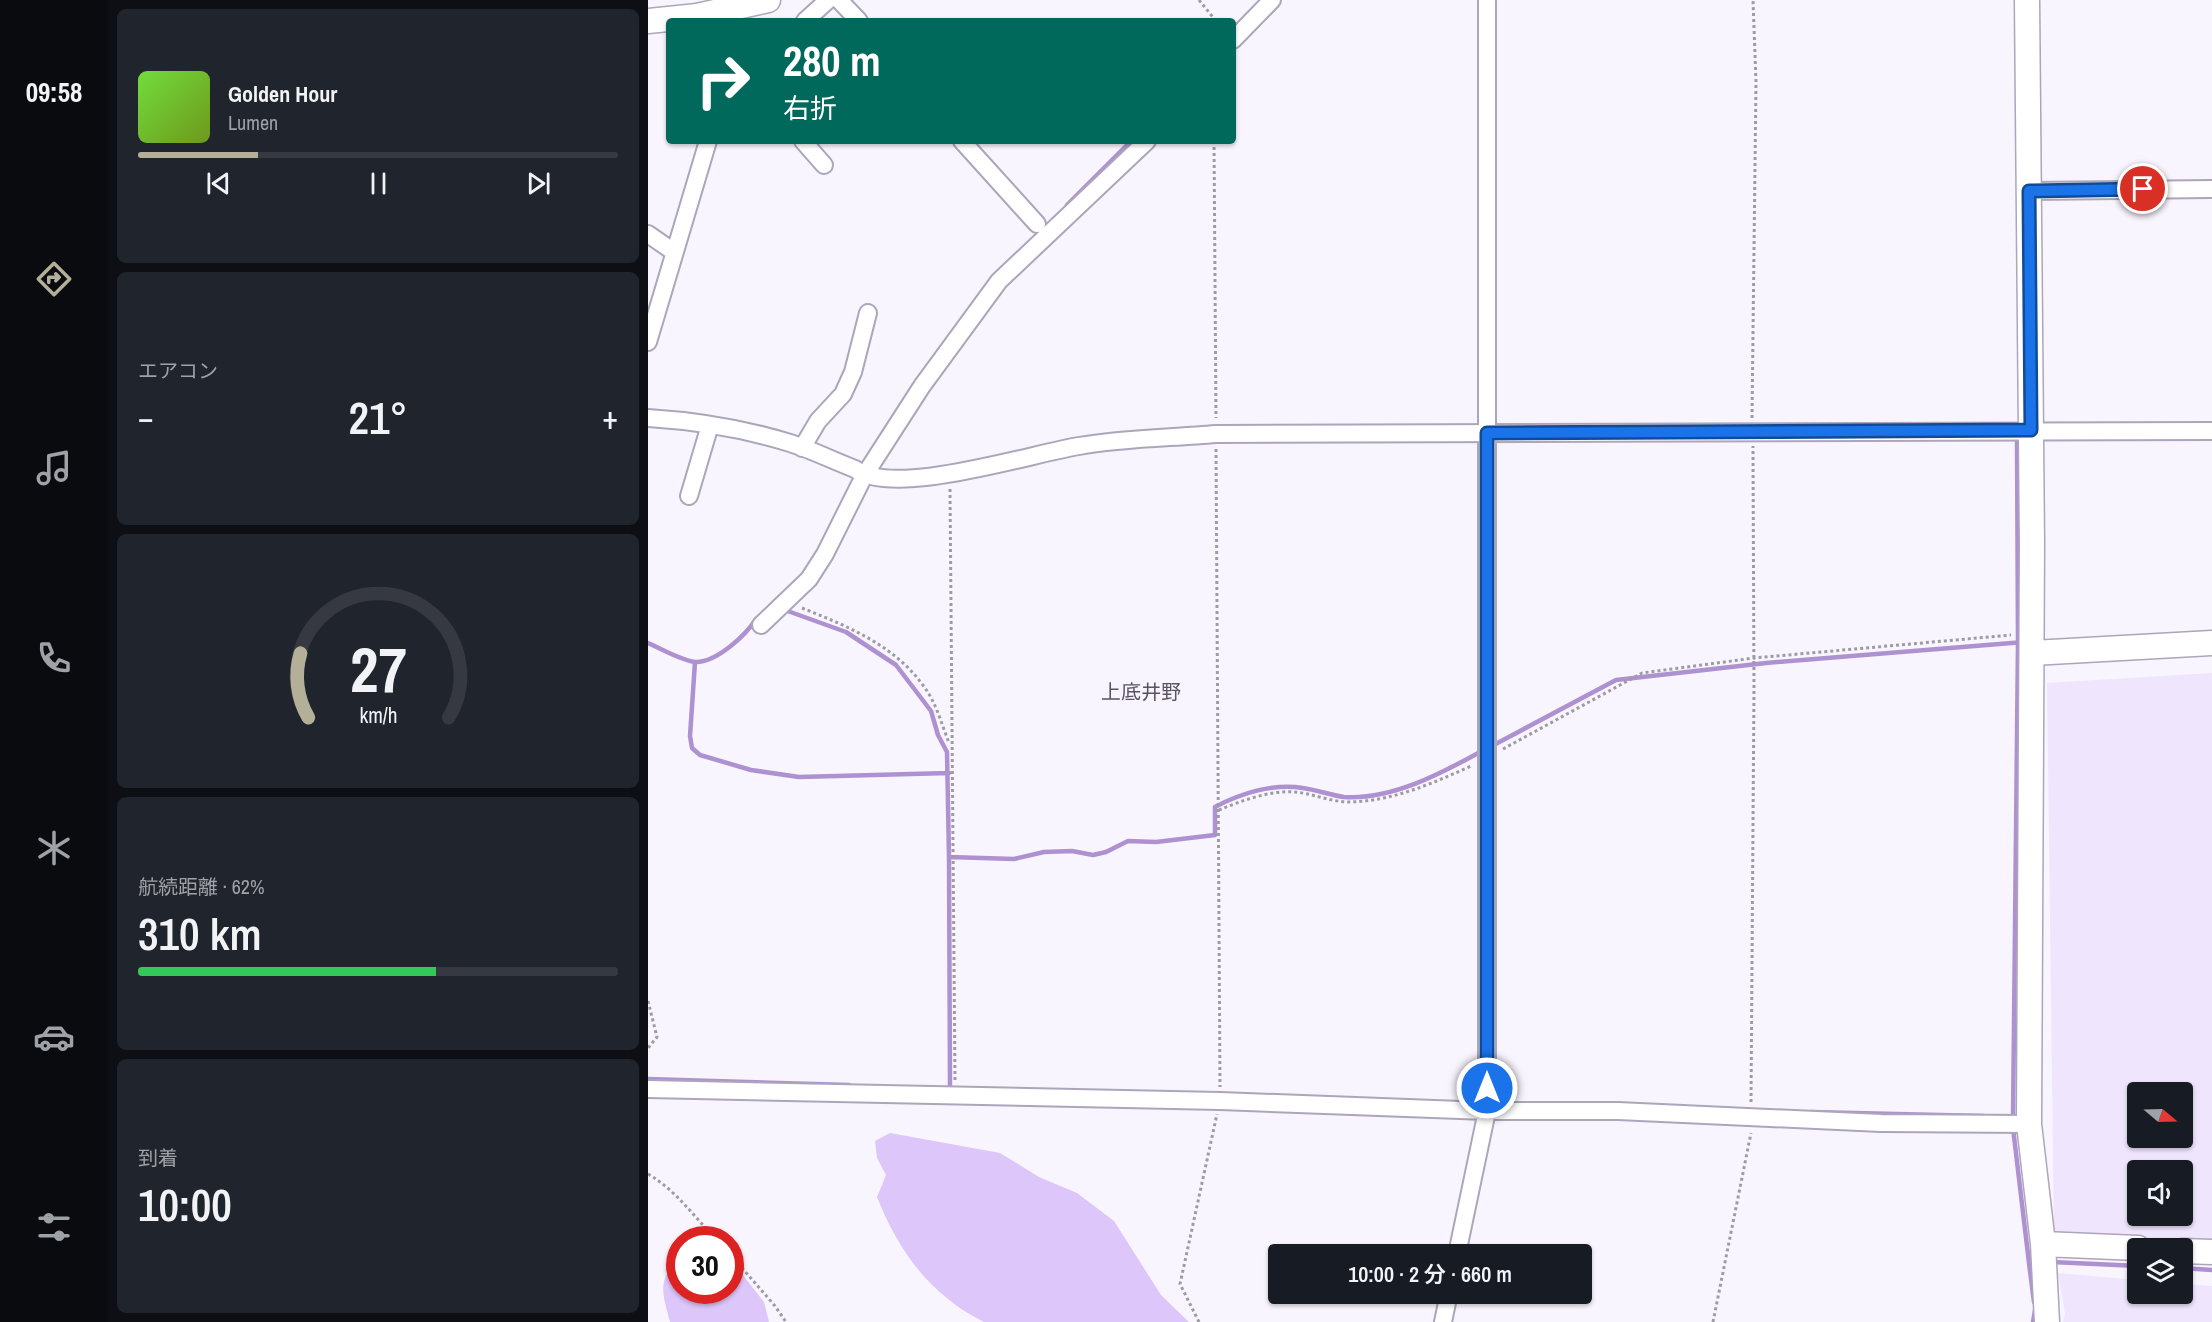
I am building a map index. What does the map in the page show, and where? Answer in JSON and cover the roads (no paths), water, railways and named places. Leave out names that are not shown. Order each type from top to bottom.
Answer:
[{"type":"street","points":[[677,18],[768,0]]},
{"type":"street","points":[[808,18],[828,0]]},
{"type":"street","points":[[839,0],[856,18]]},
{"type":"street","points":[[1236,37],[1272,0]]},
{"type":"street","points":[[1459,1244],[1487,1111],[1487,0]]},
{"type":"street","points":[[2027,0],[2032,653],[2029,1124],[2043,1244],[2047,1322]]},
{"type":"street","points":[[648,21],[666,19]]},
{"type":"street","points":[[648,342],[707,144]]},
{"type":"street","points":[[806,144],[824,165]]},
{"type":"street","points":[[965,144],[1037,224]]},
{"type":"street","points":[[762,625],[809,579],[825,554],[864,476],[922,386],[999,281],[1144,144]]},
{"type":"street","points":[[2029,191],[2212,189]]},
{"type":"street","points":[[648,234],[674,252]]},
{"type":"street","points":[[802,448],[818,420],[843,394],[853,372],[868,313]]},
{"type":"street","points":[[648,418],[710,425],[802,448],[864,476],[908,480],[1081,445],[1216,434],[2212,431]]},
{"type":"street","points":[[688,496],[710,425]]},
{"type":"street","points":[[2032,653],[2212,643]]},
{"type":"street","points":[[648,1089],[1220,1101],[1487,1111],[1618,1111],[1881,1123],[2029,1124]]},
{"type":"street","points":[[2043,1244],[2127,1248]]},
{"type":"street","points":[[2193,1251],[2212,1252]]},
{"type":"street","points":[[1443,1322],[1447,1304]]},
{"type":"waterway","points":[[1067,205],[1128,144]]},
{"type":"waterway","points":[[2013,1120],[2018,642],[2017,438]]},
{"type":"waterway","points":[[782,609],[846,632],[896,665],[931,711],[938,735],[947,752],[949,857],[1014,859],[1044,852],[1072,851],[1093,855],[1106,852],[1128,841],[1156,842],[1215,835],[1215,807],[1236,797],[1281,787],[1308,789],[1344,797],[1380,794],[1398,790],[1433,776],[1482,751]]},
{"type":"waterway","points":[[648,643],[685,659],[696,662],[704,661],[722,653],[756,619]]},
{"type":"waterway","points":[[1490,747],[1616,680],[1766,663],[2024,642]]},
{"type":"waterway","points":[[695,662],[690,736],[692,748],[700,755],[751,770],[799,777],[949,773]]},
{"type":"waterway","points":[[949,857],[950,1088]]},
{"type":"waterway","points":[[648,1079],[849,1085]]},
{"type":"waterway","points":[[1811,1112],[1983,1116]]},
{"type":"waterway","points":[[2013,1128],[2029,1263]]},
{"type":"waterway","points":[[2052,1262],[2127,1265]]},
{"type":"waterway","points":[[2029,1263],[2034,1302]]},
{"type":"waterway","points":[[2193,1269],[2212,1270]]},
{"type":"waterway","points":[[2033,1322],[2035,1310]]},
{"type":"district","name":"上底井野","points":[[1141,691]]}]
